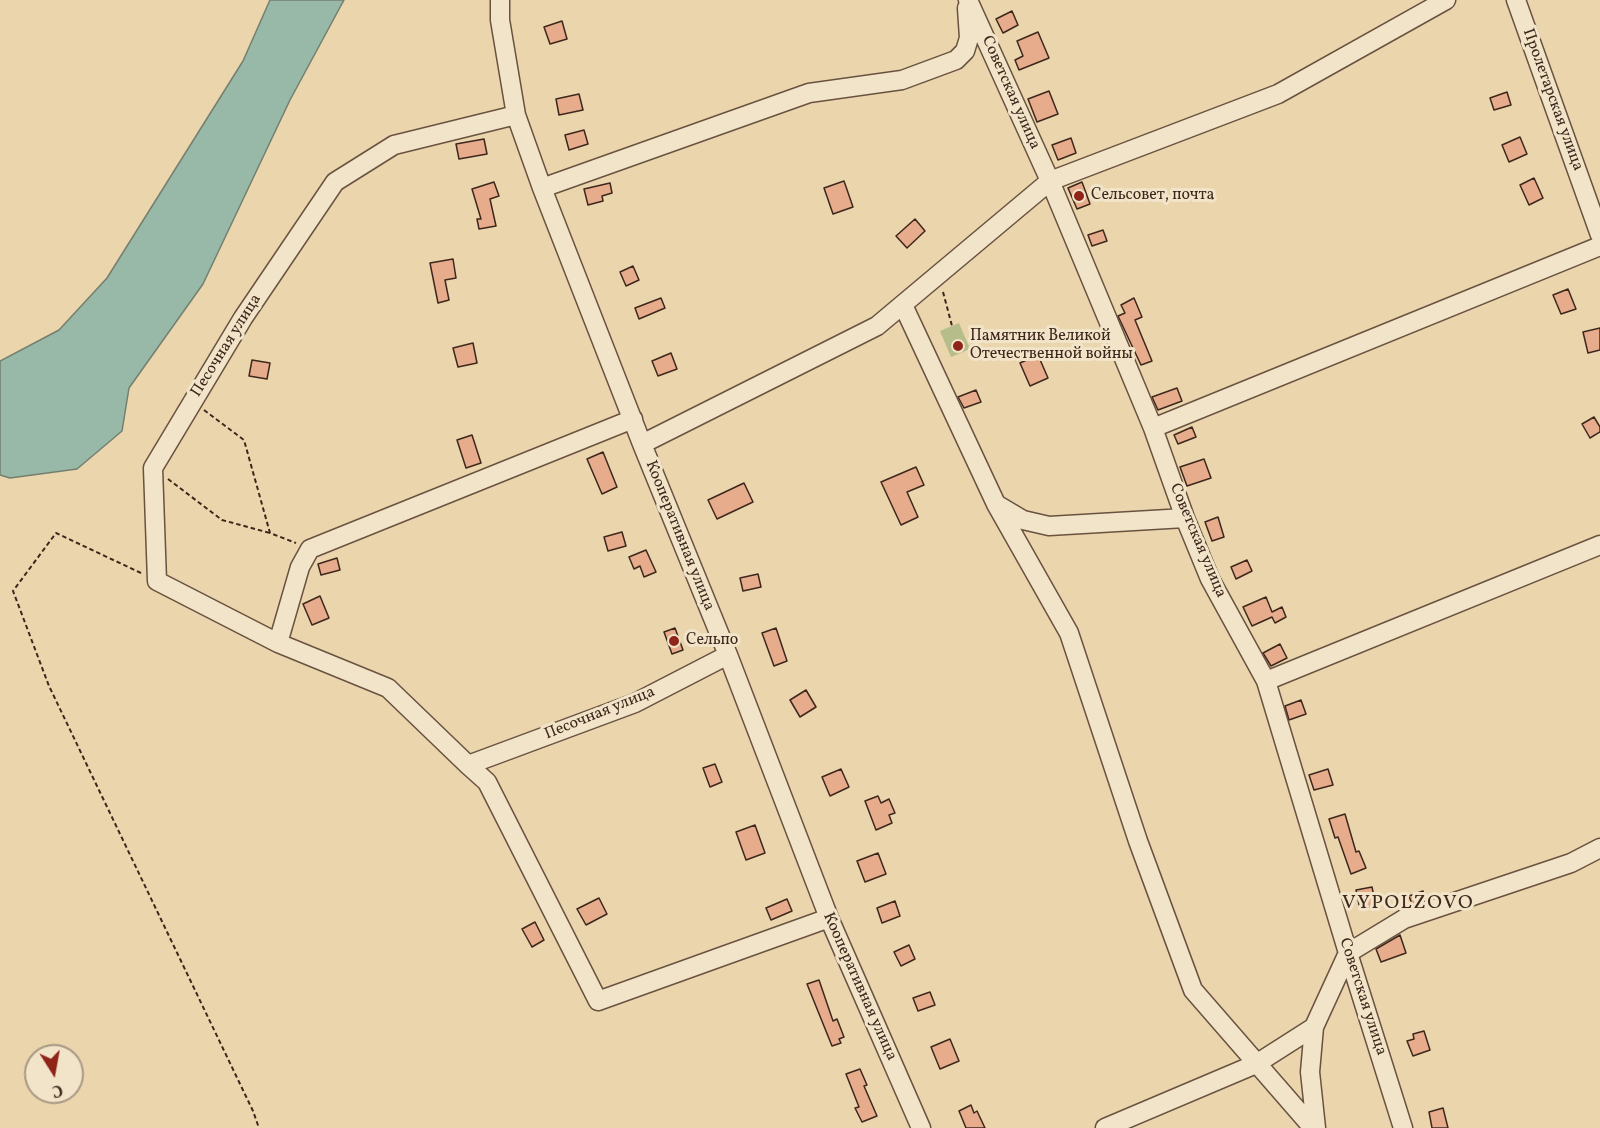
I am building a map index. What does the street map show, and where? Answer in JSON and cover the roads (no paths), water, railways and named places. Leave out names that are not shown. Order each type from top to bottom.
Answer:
[{"type":"street","name":"Кооперативная улица","points":[[500,0],[500,20],[516,115],[542,188],[642,444],[728,654],[829,918],[921,1128]]},
{"type":"street","name":"Советская улица","points":[[967,0],[1050,182],[1153,428],[1185,518],[1210,579],[1266,681],[1403,1128]]},
{"type":"street","points":[[542,188],[809,93],[902,80],[956,60],[965,51],[969,38],[967,0]]},
{"type":"street","points":[[642,444],[877,326],[1050,182],[1278,94],[1446,0]]},
{"type":"street","name":"Пролетарская улица","points":[[1516,0],[1600,235]]},
{"type":"street","name":"Песочная улица","points":[[278,644],[157,581],[153,468],[243,318],[335,183],[394,146],[516,115]]},
{"type":"street","points":[[1153,428],[1600,246]]},
{"type":"street","points":[[903,305],[996,504],[1069,633],[1138,841],[1193,990],[1314,1128]]},
{"type":"street","points":[[633,419],[310,549],[300,567],[278,644],[388,688],[487,782],[597,1001],[829,918]]},
{"type":"street","points":[[996,504],[1023,520],[1048,526],[1185,518]]},
{"type":"street","points":[[1266,681],[1600,544]]},
{"type":"street","name":"Песочная улица","points":[[468,765],[635,703],[728,654]]},
{"type":"street","points":[[1314,1128],[1311,1072],[1314,1027],[1348,953],[1404,919],[1571,863],[1600,848]]},
{"type":"street","points":[[1105,1128],[1256,1064],[1314,1027]]},
{"type":"place","name":"Сельсовет, почта","points":[[1079,196]]},
{"type":"place","name":"Памятник Великой Отечественной войны","points":[[958,346]]},
{"type":"place","name":"Сельпо","points":[[674,641]]},
{"type":"district","name":"VYPOLZOVO","points":[[1408,904]]}]
